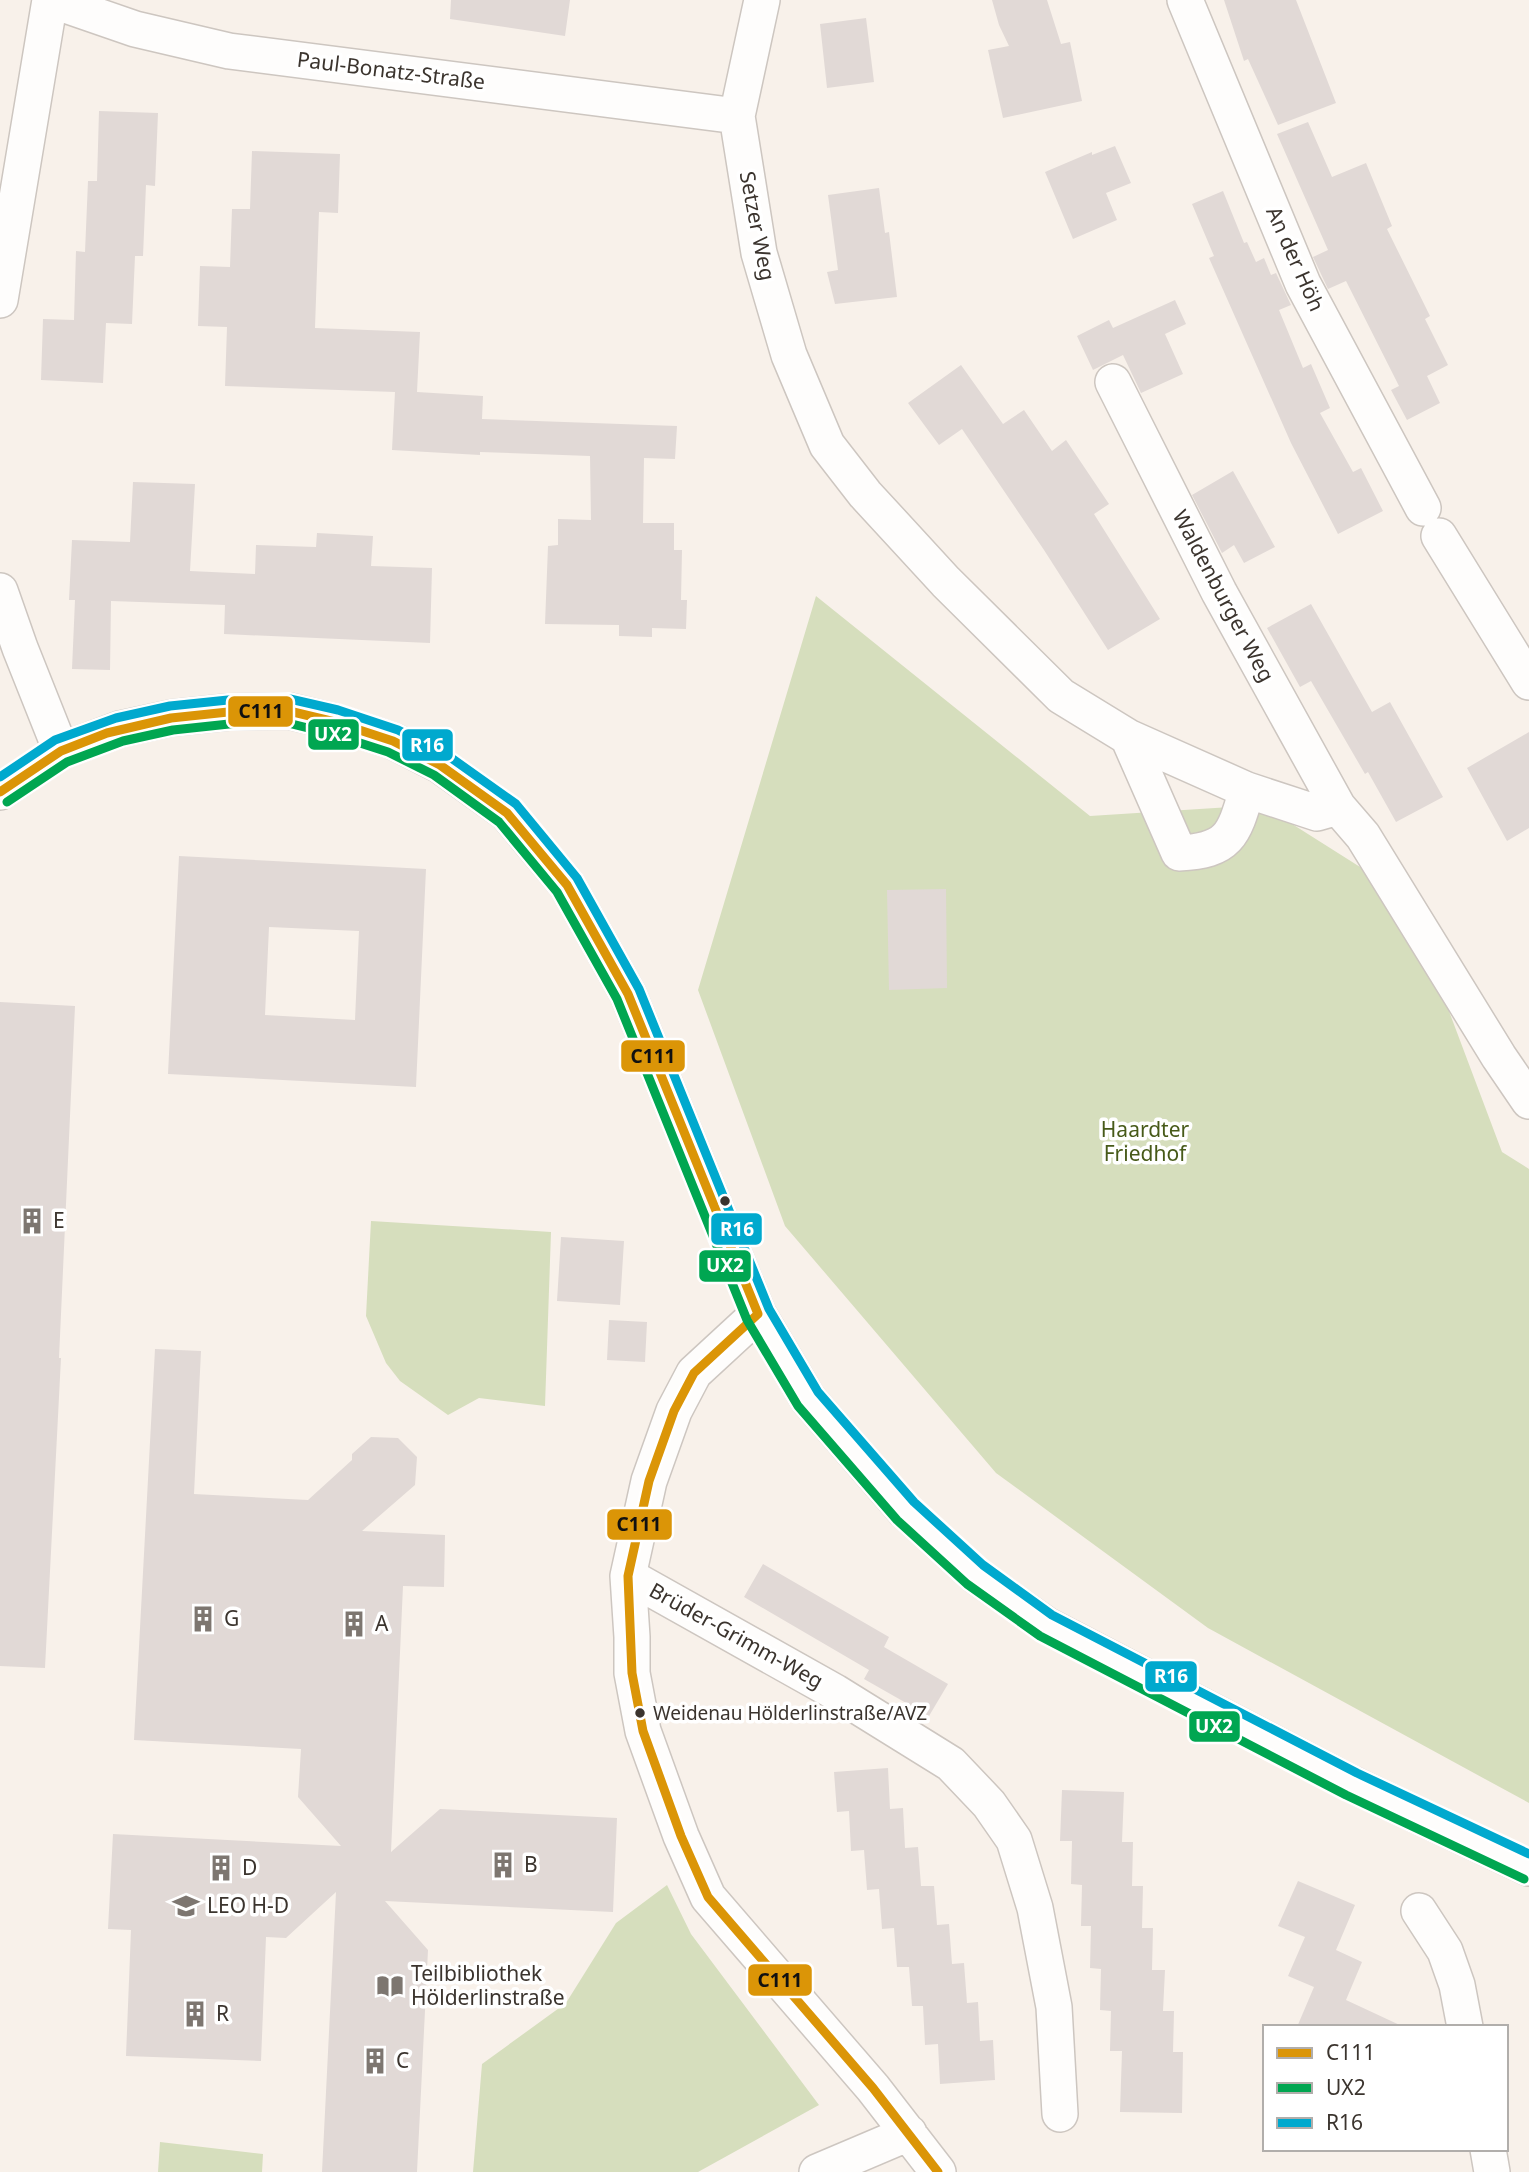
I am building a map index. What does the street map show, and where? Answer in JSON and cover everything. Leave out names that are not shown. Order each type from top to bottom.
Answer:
[{"type":"street","name":"Paul-Bonatz-Straße","points":[[50,0],[135,29],[229,51],[737,116]]},
{"type":"street","points":[[0,300],[50,0]]},
{"type":"street","name":"Setzer Weg","points":[[762,0],[737,116],[759,253],[789,355],[827,445],[865,494],[946,582],[1062,696],[1128,737]]},
{"type":"street","name":"An der Höh","points":[[1185,0],[1303,284],[1431,522],[1529,682]]},
{"type":"street","name":"Waldenburger Weg","points":[[1113,382],[1219,593],[1338,807],[1363,836],[1529,1101]]},
{"type":"street","points":[[0,591],[61,751]]},
{"type":"street","points":[[0,792],[61,751],[120,729],[171,718],[228,712],[289,711],[335,722],[393,741],[440,765],[507,813],[568,885],[628,995],[758,1314],[808,1399],[905,1511],[975,1575],[1046,1625],[1352,1784],[1529,1868]]},
{"type":"street","points":[[1128,737],[1179,853],[1201,852],[1222,844],[1237,822],[1247,790]]},
{"type":"street","points":[[1128,737],[1247,790],[1317,813],[1338,807]]},
{"type":"street","points":[[758,1314],[694,1373],[674,1411],[649,1481],[628,1576],[632,1672],[643,1731],[681,1836],[708,1897],[873,2088],[938,2172]]},
{"type":"street","name":"Brüder-Grimm-Weg","points":[[628,1576],[835,1692],[951,1764],[989,1804],[1014,1840],[1035,1908],[1054,2007],[1060,2114]]},
{"type":"street","points":[[1419,1911],[1445,1951],[1457,1985],[1465,2025]]},
{"type":"street","points":[[817,2172],[909,2133]]},
{"type":"street","points":[[1488,2151],[1492,2172]]},
{"type":"green space","name":"Haardter Friedhof","points":[[816,596],[1090,816],[1262,805],[1368,872],[1438,982],[1502,1152],[1529,1169],[1529,1803],[1208,1628],[996,1473],[785,1226],[698,990]]},
{"type":"green space","points":[[371,1221],[551,1232],[545,1406],[479,1398],[448,1415],[400,1381],[386,1363],[366,1316]]},
{"type":"green space","points":[[667,1885],[691,1934],[819,2105],[698,2172],[473,2172],[482,2064],[566,2003],[616,1923]]},
{"type":"green space","points":[[160,2142],[263,2154],[262,2172],[158,2172]]},
{"type":"building","points":[[451,0],[570,0],[565,36],[450,19]]},
{"type":"building","points":[[992,0],[1047,0],[1061,44],[1070,42],[1082,101],[1003,118],[988,50],[1009,46],[999,25]]},
{"type":"building","points":[[1224,0],[1296,0],[1336,103],[1278,125],[1248,59],[1244,61]]},
{"type":"building","points":[[866,18],[874,82],[827,88],[820,24]]},
{"type":"building","points":[[99,111],[158,113],[155,186],[146,185],[143,256],[135,256],[132,324],[106,323],[103,383],[41,380],[43,319],[74,320],[76,251],[85,252],[88,181],[97,181]]},
{"type":"building","points":[[1308,122],[1332,177],[1366,163],[1392,226],[1387,229],[1430,316],[1425,319],[1448,365],[1427,376],[1440,403],[1407,420],[1391,390],[1399,386],[1346,281],[1328,289],[1313,257],[1328,250],[1277,134]]},
{"type":"building","points":[[1115,146],[1131,183],[1106,193],[1117,220],[1073,239],[1045,172],[1092,152],[1092,155]]},
{"type":"building","points":[[252,151],[340,154],[338,213],[319,212],[315,328],[420,332],[417,392],[483,396],[482,419],[677,426],[675,459],[644,458],[643,523],[674,523],[674,550],[682,550],[681,600],[687,600],[686,629],[652,628],[652,637],[619,636],[619,625],[545,624],[548,546],[558,545],[558,519],[591,520],[590,456],[480,452],[480,455],[392,450],[395,392],[225,386],[227,327],[198,326],[200,266],[230,267],[232,209],[250,209]]},
{"type":"building","points":[[879,188],[885,233],[889,232],[897,297],[835,304],[827,272],[838,270],[828,195]]},
{"type":"building","points":[[1223,191],[1244,243],[1247,242],[1256,262],[1264,258],[1271,275],[1276,273],[1291,305],[1279,310],[1303,368],[1311,364],[1330,408],[1320,413],[1353,472],[1361,468],[1383,511],[1338,534],[1291,443],[1209,258],[1214,256],[1192,204]]},
{"type":"building","points":[[1175,300],[1186,324],[1165,334],[1183,374],[1141,393],[1123,355],[1093,370],[1077,336],[1109,320],[1113,328]]},
{"type":"building","points":[[961,365],[1003,424],[1024,410],[1052,451],[1066,440],[1109,504],[1094,514],[1160,619],[1108,650],[962,429],[939,445],[908,403]]},
{"type":"building","points":[[1233,471],[1275,547],[1244,563],[1234,545],[1222,553],[1192,495]]},
{"type":"building","points":[[133,482],[195,484],[190,571],[255,574],[256,545],[316,547],[317,533],[373,536],[371,566],[432,568],[430,643],[224,634],[225,605],[111,601],[110,670],[72,669],[75,600],[69,600],[72,540],[130,542]]},
{"type":"building","points":[[1311,604],[1372,712],[1390,702],[1443,797],[1396,822],[1311,681],[1300,687],[1267,628]]},
{"type":"building","points":[[1529,732],[1529,828],[1507,841],[1467,768]]},
{"type":"building","points":[[179,856],[426,869],[416,1087],[168,1074]],"holes":[[[269,927],[359,931],[355,1020],[265,1015]]]},
{"type":"building","points":[[946,889],[947,988],[889,990],[887,890]]},
{"type":"building","points":[[0,1002],[75,1006],[45,1668],[0,1666]]},
{"type":"building","points":[[561,1237],[624,1241],[620,1305],[557,1301]]},
{"type":"building","points":[[609,1320],[647,1322],[645,1362],[607,1360]]},
{"type":"building","points":[[155,1349],[201,1351],[194,1494],[308,1500],[352,1460],[352,1454],[371,1437],[398,1438],[417,1457],[415,1485],[362,1531],[445,1535],[444,1587],[403,1586],[391,1852],[440,1809],[617,1818],[613,1912],[385,1901],[428,1950],[417,2172],[322,2172],[336,1892],[286,1938],[266,1937],[261,2061],[126,2056],[131,1930],[108,1929],[113,1834],[341,1846],[298,1797],[301,1749],[134,1740]]},
{"type":"building","points":[[763,1564],[889,1637],[884,1647],[948,1684],[929,1716],[864,1679],[869,1670],[744,1597]]},
{"type":"building","points":[[888,1768],[890,1809],[903,1808],[905,1848],[918,1847],[921,1886],[934,1886],[937,1925],[949,1924],[952,1964],[964,1963],[967,2003],[978,2002],[980,2041],[993,2040],[995,2080],[940,2084],[938,2044],[925,2045],[923,2006],[912,2006],[909,1967],[897,1967],[894,1928],[882,1929],[879,1889],[867,1890],[864,1850],[851,1851],[849,1811],[837,1812],[834,1772]]},
{"type":"building","points":[[1062,1790],[1124,1792],[1122,1842],[1133,1842],[1132,1886],[1143,1886],[1142,1928],[1153,1928],[1152,1970],[1165,1970],[1163,2011],[1174,2011],[1173,2052],[1183,2052],[1182,2113],[1120,2112],[1122,2051],[1110,2051],[1111,2011],[1100,2010],[1101,1969],[1090,1968],[1091,1926],[1081,1926],[1082,1885],[1071,1884],[1072,1841],[1060,1841]]},
{"type":"building","points":[[1298,1881],[1355,1905],[1336,1950],[1362,1962],[1346,2000],[1400,2025],[1298,2025],[1314,1987],[1288,1976],[1305,1937],[1278,1926]]},
{"type":"transit line","name":"R16","points":[[0,777],[55,740],[116,718],[170,706],[228,700],[290,699],[338,710],[398,730],[447,755],[516,804],[577,878],[639,989],[769,1309],[818,1392],[914,1502],[983,1565],[1052,1615],[1357,1773],[1529,1854]]},
{"type":"transit line","name":"C111","points":[[0,792],[61,751],[107,733],[171,718],[228,712],[289,711],[335,722],[393,741],[440,765],[507,813],[567,885],[628,994],[758,1314]]},
{"type":"transit line","name":"UX2","points":[[7,802],[67,762],[123,741],[173,730],[229,724],[288,723],[388,752],[434,775],[499,822],[557,892],[617,999],[747,1320],[798,1406],[897,1520],[967,1584],[1040,1636],[1346,1795],[1524,1879]]},
{"type":"transit line","name":"C111","points":[[758,1314],[694,1373],[674,1411],[649,1481],[628,1576],[632,1673],[643,1731],[681,1836],[708,1897],[873,2088],[938,2172]]},
{"type":"place","name":"E","points":[[32,1221]]},
{"type":"place","name":"G","points":[[203,1619]]},
{"type":"place","name":"A","points":[[354,1624]]},
{"type":"place","name":"Weidenau Hölderlinstraße/AVZ","points":[[640,1713]]},
{"type":"place","name":"B","points":[[503,1865]]},
{"type":"place","name":"D","points":[[221,1868]]},
{"type":"place","name":"LEO H-D","points":[[186,1906]]},
{"type":"place","name":"Teilbibliothek Hölderlinstraße","points":[[390,1986]]},
{"type":"place","name":"R","points":[[195,2014]]},
{"type":"place","name":"C","points":[[375,2061]]}]
